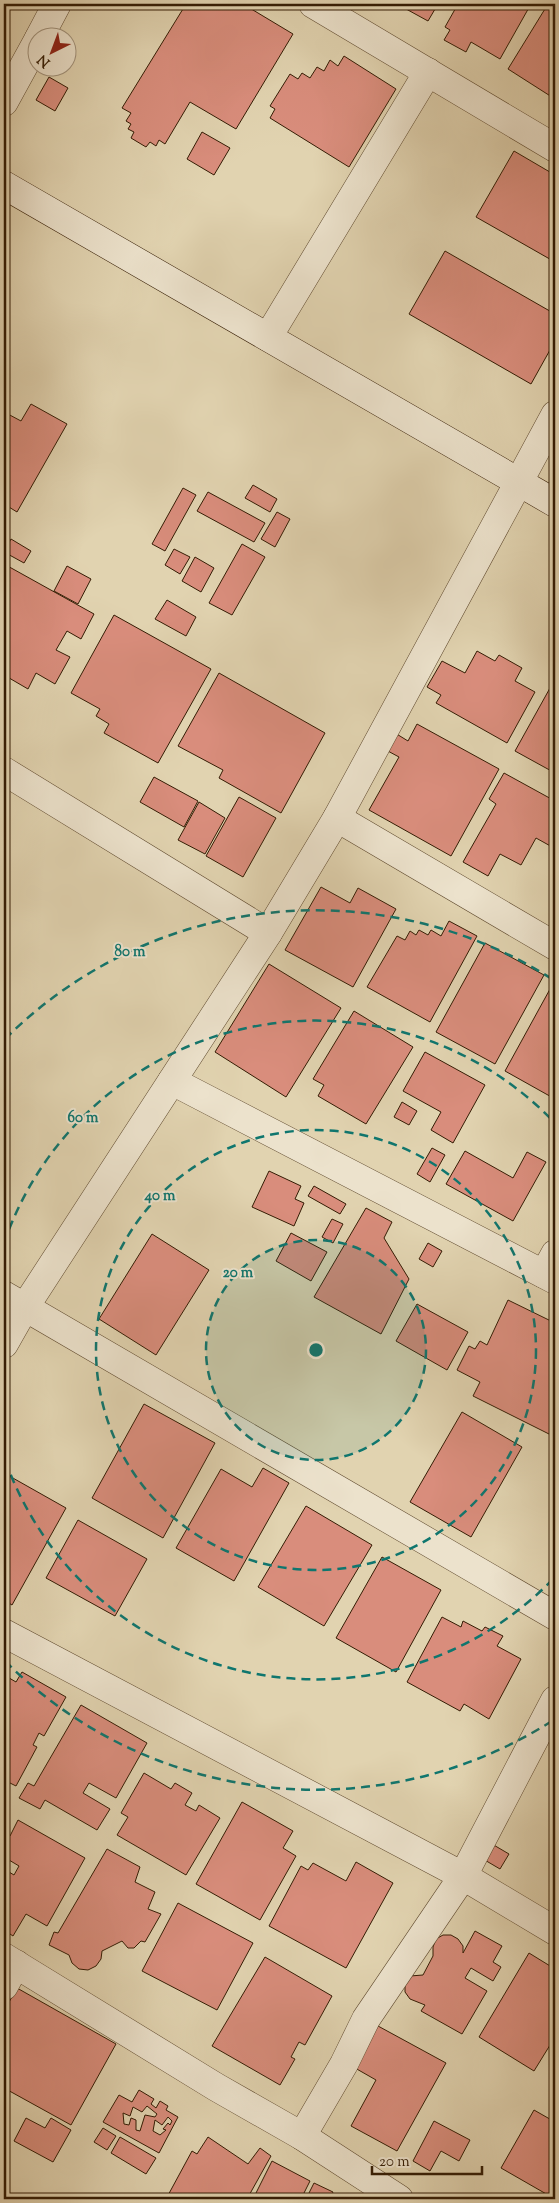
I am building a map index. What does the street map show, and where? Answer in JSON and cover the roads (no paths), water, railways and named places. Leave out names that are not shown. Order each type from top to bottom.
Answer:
[{"type":"street","points":[[44,28],[57,4]]},
{"type":"street","points":[[313,4],[555,148]]},
{"type":"street","points":[[4,102],[28,58]]},
{"type":"street","points":[[268,338],[428,72]]},
{"type":"street","points":[[4,185],[555,503]]},
{"type":"street","points":[[4,1344],[14,1301],[172,1081],[268,933],[337,818],[520,484],[555,415]]},
{"type":"street","points":[[4,771],[268,933]]},
{"type":"street","points":[[337,818],[555,946]]},
{"type":"street","points":[[172,1081],[552,1269]]},
{"type":"street","points":[[14,1301],[555,1616]]},
{"type":"street","points":[[4,1633],[463,1876],[555,1931]]},
{"type":"street","points":[[302,2136],[344,2064],[366,2019],[463,1876],[555,1700]]},
{"type":"street","points":[[8,1969],[302,2136],[398,2199]]}]
